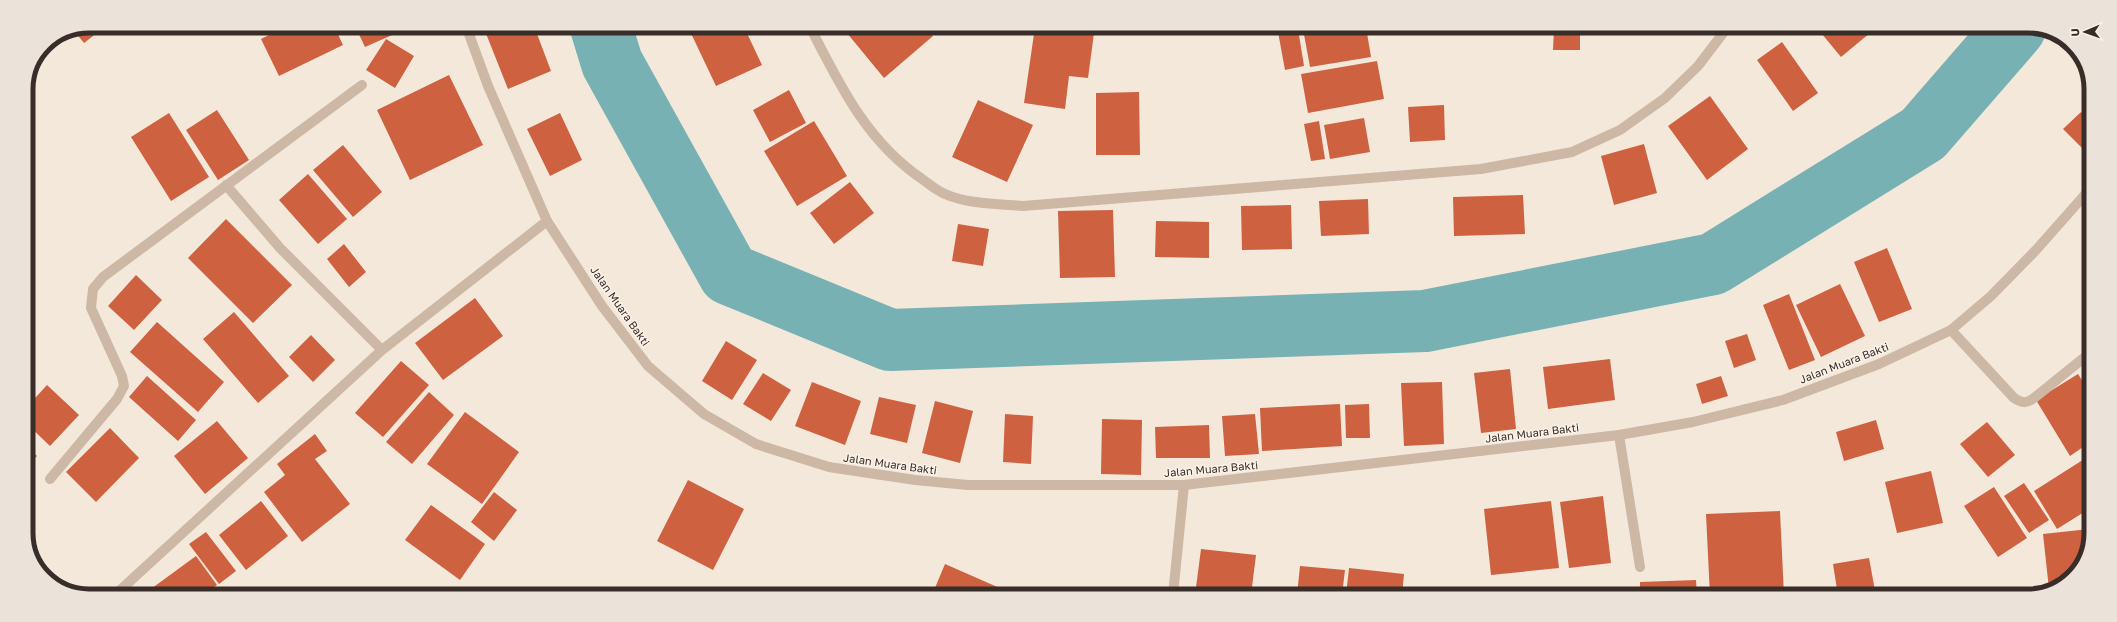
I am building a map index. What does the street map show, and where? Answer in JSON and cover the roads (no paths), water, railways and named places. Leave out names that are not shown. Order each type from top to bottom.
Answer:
[{"type":"street","name":"Jalan Muara Bakti","points":[[469,33],[488,86],[547,221],[602,306],[648,366],[704,414],[756,444],[829,467],[915,480],[968,485],[1184,486],[1619,435],[1693,422],[1783,400],[1879,364],[1951,330],[1991,296],[2036,250],[2084,196]]},
{"type":"street","points":[[813,33],[843,92],[865,125],[901,165],[945,194],[982,203],[1023,206],[1473,169],[1572,152],[1620,130],[1665,98],[1698,66],[1723,33]]},
{"type":"street","points":[[50,479],[117,399],[124,386],[122,376],[91,308],[93,289],[103,277],[362,85]]},
{"type":"street","points":[[226,186],[280,248],[382,350]]},
{"type":"street","points":[[121,589],[382,350],[547,221]]},
{"type":"street","points":[[1951,330],[2014,398],[2022,403],[2029,402],[2084,358]]},
{"type":"street","points":[[1619,435],[1640,567]]},
{"type":"street","points":[[1174,589],[1184,486]]},
{"type":"waterway","points":[[603,33],[612,63],[729,274],[890,340],[1425,321],[1713,264],[1923,134],[2011,33]]}]
